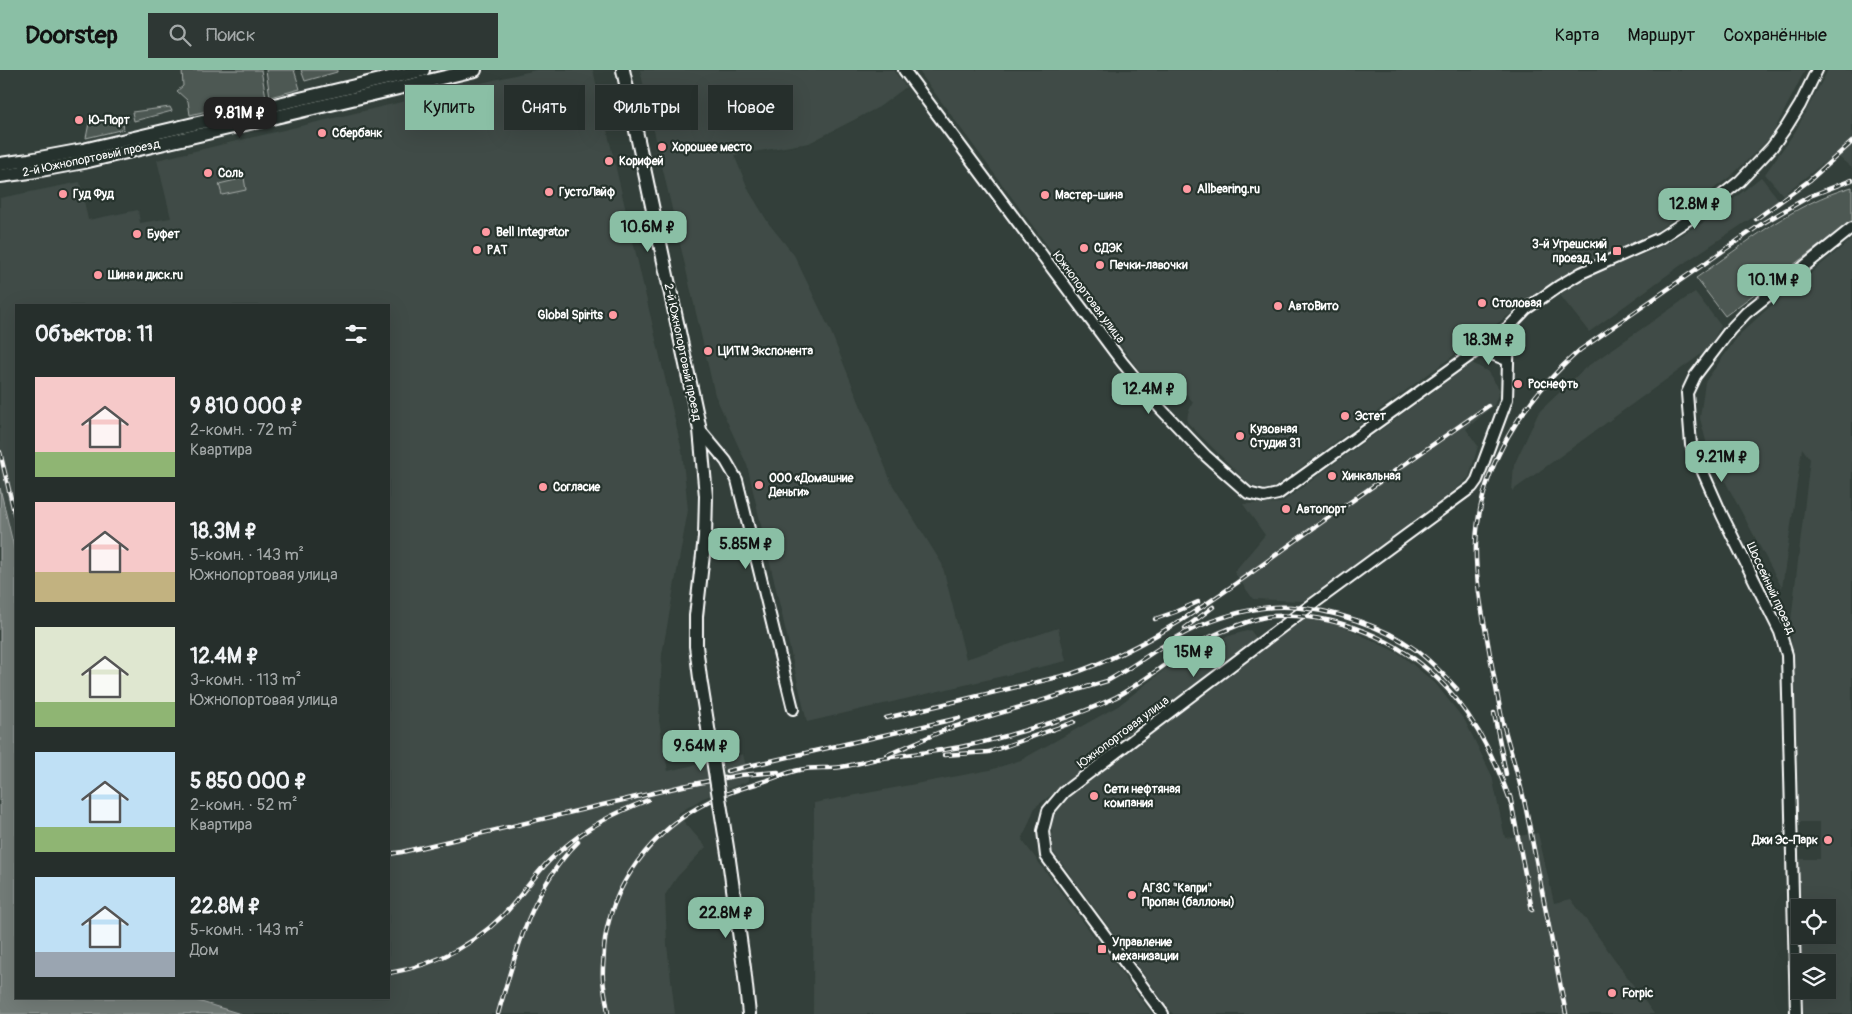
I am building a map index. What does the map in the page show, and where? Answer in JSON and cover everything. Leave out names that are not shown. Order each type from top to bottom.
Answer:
[{"type":"main road","name":"2-й Южнопортовый проезд","points":[[0,164],[83,150],[424,70]]},
{"type":"main road","name":"2-й Южнопортовый проезд","points":[[0,176],[84,162],[475,70]]},
{"type":"main road","name":"2-й Южнопортовый проезд","points":[[624,70],[700,430]]},
{"type":"main road","points":[[700,430],[706,496],[705,537],[696,616],[696,646],[729,860],[749,1014]]},
{"type":"street","name":"Южнопортовая улица","points":[[904,70],[1132,375],[1163,412],[1206,456],[1248,493],[1264,497],[1278,494],[1509,327],[1526,309],[1559,286],[1581,273],[1660,238],[1706,208],[1740,181],[1772,147],[1800,105],[1817,70]]},
{"type":"street","name":"Шоссейный проезд","points":[[1796,1014],[1787,655],[1780,632],[1722,515],[1691,445],[1687,408],[1688,394],[1695,376],[1730,330],[1746,313],[1852,228]]},
{"type":"street","name":"Южнопортовая улица","points":[[1163,1014],[1046,856],[1042,831],[1048,811],[1064,792],[1295,617],[1472,487],[1477,480],[1505,408],[1509,388],[1507,360],[1509,327]]},
{"type":"street","points":[[1479,349],[1507,360]]},
{"type":"street","name":"2-й Южнопортовый проезд","points":[[700,430],[726,461],[737,480],[793,709]]},
{"type":"shaded area","points":[[182,70],[261,70],[266,97],[234,104],[232,101],[218,104],[219,108],[190,115],[188,101],[177,91],[183,86]]},
{"type":"shaded area","points":[[266,70],[294,70],[300,89],[270,97]]},
{"type":"shaded area","points":[[301,70],[337,70],[337,72],[305,81]]},
{"type":"shaded area","points":[[536,70],[593,70],[597,85],[595,85],[595,130],[607,130],[682,451],[688,510],[662,654],[659,721],[668,771],[743,754],[749,781],[703,798],[677,814],[706,847],[677,877],[665,895],[667,945],[675,1014],[241,1014],[191,999],[390,999],[390,304],[15,304],[15,552],[0,488],[0,198],[80,182],[88,220],[138,210],[140,223],[171,218],[157,160],[405,101],[405,130],[494,130],[494,85],[473,85]]},
{"type":"shaded area","points":[[640,70],[893,70],[906,87],[879,107],[809,143],[734,155],[749,191],[769,224],[794,255],[830,330],[892,484],[942,564],[966,659],[1058,628],[1066,661],[807,722],[747,465],[715,395],[654,130],[698,130],[698,85],[643,85]]},
{"type":"shaded area","points":[[918,70],[1805,70],[1771,137],[1731,176],[1658,230],[1566,273],[1270,490],[1250,485],[1187,422],[1188,413],[1193,402],[1184,391],[1173,398],[1163,396],[1153,389]]},
{"type":"shaded area","points":[[1828,70],[1852,70],[1852,168],[1835,154],[1783,195],[1765,174],[1795,132]]},
{"type":"shaded area","points":[[170,107],[172,111],[134,121],[132,112]]},
{"type":"shaded area","points":[[113,117],[126,117],[128,122],[123,124],[124,129],[86,138],[89,123],[101,122]]},
{"type":"shaded area","points":[[1761,177],[1779,200],[1681,265],[1589,332],[1560,295],[1586,277],[1654,250],[1706,221]]},
{"type":"shaded area","points":[[244,178],[246,190],[222,195],[219,184]]},
{"type":"shaded area","points":[[1852,187],[1852,221],[1725,316],[1696,278],[1752,238],[1790,214],[1810,203]]},
{"type":"shaded area","points":[[1852,239],[1852,1014],[1803,1014],[1802,999],[1836,999],[1836,954],[1802,954],[1801,944],[1836,944],[1836,899],[1800,899],[1798,859],[1820,859],[1820,822],[1797,822],[1791,621],[1810,459],[1802,448],[1782,588],[1708,449],[1700,418],[1705,382],[1739,335]]},
{"type":"shaded area","points":[[1695,292],[1721,326],[1707,350],[1512,491],[1514,465],[1539,412],[1585,368]]},
{"type":"shaded area","points":[[1472,363],[1487,371],[1500,390],[1494,405],[1466,429],[1478,446],[1469,477],[1455,490],[1305,601],[1253,599],[1234,572],[1265,535],[1243,504],[1281,503]]},
{"type":"shaded area","points":[[0,488],[15,552],[15,999],[191,999],[241,1014],[0,1014]]},
{"type":"shaded area","points":[[1302,618],[1338,624],[1400,654],[1435,683],[1465,721],[1492,776],[1505,838],[1538,833],[1554,903],[1571,899],[1654,1014],[1173,1014],[1052,850],[1052,819],[1066,798]]},
{"type":"shaded area","points":[[1250,630],[1258,640],[1035,807],[1022,840],[1152,1014],[813,1014],[814,803],[990,770],[1021,760],[1118,706],[1168,667],[1219,639]]},
{"type":"railway","points":[[1756,219],[1810,180],[1852,142]]},
{"type":"railway","points":[[1566,1014],[1525,802],[1503,723],[1477,579],[1476,544],[1479,515],[1495,461],[1523,412],[1560,369],[1580,350],[1763,223],[1810,196],[1852,180]]},
{"type":"railway","points":[[886,718],[1071,674],[1132,648],[1217,597],[1488,406]]},
{"type":"railway","points":[[0,452],[15,516]]},
{"type":"railway","points":[[1155,619],[1198,602]]},
{"type":"railway","points":[[1185,628],[1213,607]]},
{"type":"railway","points":[[887,755],[947,729],[1107,681],[1166,644],[1202,625],[1235,614],[1268,607],[1307,608],[1339,615],[1372,626],[1403,641],[1416,650],[1432,663],[1457,689]]},
{"type":"railway","points":[[608,1014],[603,983],[604,949],[615,903],[625,882],[638,862],[670,827],[689,813],[723,795],[795,771],[841,767],[876,759],[958,747],[994,739],[1065,718],[1116,697],[1194,645],[1221,632],[1266,617],[1299,616],[1350,626],[1398,648],[1419,663],[1439,680],[1456,699],[1473,723],[1494,762],[1511,803]]},
{"type":"railway","points":[[1494,713],[1506,774]]},
{"type":"railway","points":[[727,771],[959,718]]},
{"type":"railway","points":[[944,755],[989,752],[1074,722]]},
{"type":"railway","points":[[390,854],[683,786],[740,775],[778,772]]},
{"type":"railway","points":[[1510,796],[1532,910]]},
{"type":"railway","points":[[390,973],[425,964],[458,949],[474,939],[502,916],[547,862],[570,842],[601,821],[648,800]]},
{"type":"railway","points":[[498,1014],[511,968],[537,900],[548,879],[578,842]]},
{"type":"place","name":"Ю-Порт","points":[[79,120]]},
{"type":"place","name":"Сбербанк","points":[[322,133]]},
{"type":"place","name":"Хорошее место","points":[[662,147]]},
{"type":"place","name":"Корифей","points":[[609,161]]},
{"type":"place","name":"Соль","points":[[208,173]]},
{"type":"place","name":"Allbearing.ru","points":[[1187,189]]},
{"type":"place","name":"ГустоЛайф","points":[[549,192]]},
{"type":"place","name":"Гуд Фуд","points":[[63,194]]},
{"type":"place","name":"Мастер-шина","points":[[1045,195]]},
{"type":"place","name":"Bell Integrator","points":[[486,232]]},
{"type":"place","name":"Буфет","points":[[137,234]]},
{"type":"place","name":"СДЭК","points":[[1084,248]]},
{"type":"place","name":"РАТ","points":[[477,250]]},
{"type":"place","name":"3-й Угрешский проезд, 14","points":[[1617,251]]},
{"type":"place","name":"Печки-лавочки","points":[[1100,265]]},
{"type":"place","name":"Шина и диск.ru","points":[[98,275]]},
{"type":"place","name":"Столовая","points":[[1482,303]]},
{"type":"place","name":"АвтоВито","points":[[1278,306]]},
{"type":"place","name":"Global Spirits","points":[[613,315]]},
{"type":"place","name":"ЦИТМ Экспонента","points":[[708,351]]},
{"type":"place","name":"Роснефть","points":[[1518,384]]},
{"type":"place","name":"Эстет","points":[[1345,416]]},
{"type":"place","name":"Кузовная Студия 31","points":[[1240,436]]},
{"type":"place","name":"Хинкальная","points":[[1332,476]]},
{"type":"place","name":"ООО «Домашние Деньги»","points":[[759,485]]},
{"type":"place","name":"Согласие","points":[[543,487]]},
{"type":"place","name":"Автопорт","points":[[1286,509]]},
{"type":"place","name":"Сети нефтяная компания","points":[[1094,796]]},
{"type":"place","name":"Джи Эс-Парк","points":[[1828,840]]},
{"type":"place","name":"АГЗС \"Капри\" Пропан (баллоны)","points":[[1132,895]]},
{"type":"place","name":"Управление механизации","points":[[1102,949]]},
{"type":"place","name":"Forpic","points":[[1612,993]]}]
